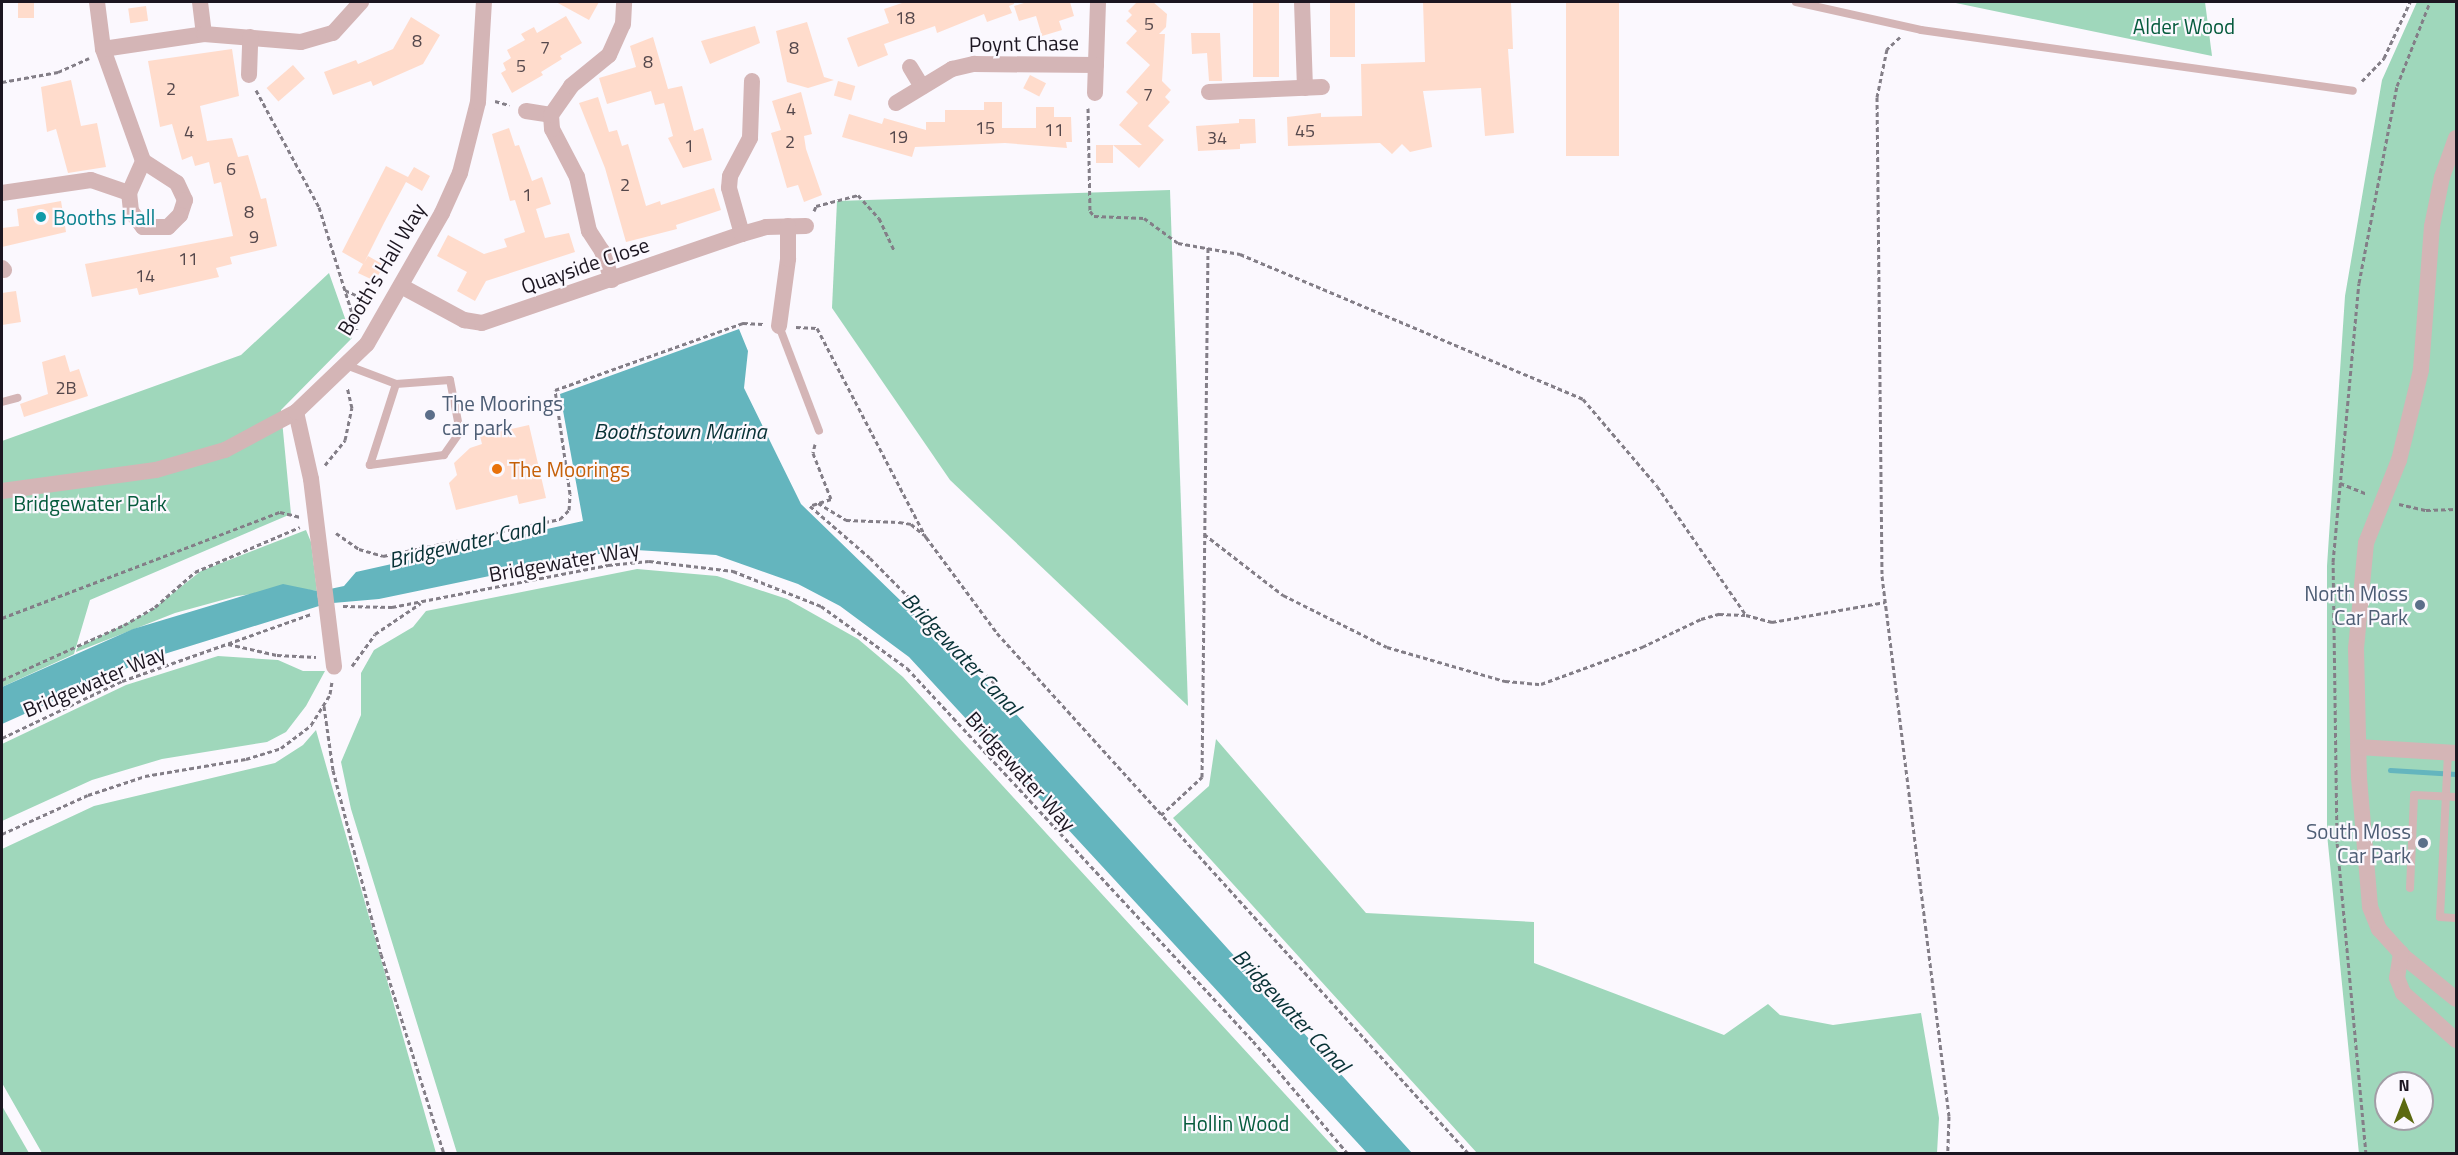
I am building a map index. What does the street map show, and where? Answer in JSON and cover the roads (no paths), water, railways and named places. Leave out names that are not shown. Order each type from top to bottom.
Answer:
[{"type":"street","points":[[98,2],[103,49],[143,161],[177,183],[185,200],[180,215],[168,226],[142,226],[131,211],[129,193],[143,161]]},
{"type":"street","points":[[200,2],[204,34]]},
{"type":"street","points":[[103,49],[204,34],[301,42],[333,33],[362,2]]},
{"type":"street","name":"Booth's Hall Way","points":[[2,491],[187,462],[225,450],[296,412],[363,348],[401,286],[460,173],[479,96],[484,2]]},
{"type":"street","points":[[612,280],[602,250],[589,231],[577,177],[552,129],[551,115],[578,80],[609,55],[623,24],[624,2]]},
{"type":"street","name":"Poynt Chase","points":[[1095,93],[1098,2]]},
{"type":"street","points":[[1209,92],[1313,88],[1302,2]]},
{"type":"street","points":[[249,75],[250,37]]},
{"type":"street","name":"Poynt Chase","points":[[896,104],[952,69],[974,64],[1096,65]]},
{"type":"street","points":[[910,67],[922,87]]},
{"type":"street","points":[[742,234],[729,188],[730,176],[750,138],[744,109],[752,81]]},
{"type":"street","points":[[526,111],[551,115]]},
{"type":"street","points":[[2457,138],[2442,177],[2432,226],[2421,370],[2411,419],[2367,543],[2363,563],[2356,648],[2364,874],[2370,907],[2379,928],[2401,953],[2438,988],[2457,999]]},
{"type":"street","points":[[2,193],[91,180],[129,193]]},
{"type":"street","points":[[779,326],[788,259],[788,226]]},
{"type":"street","name":"Quayside Close","points":[[401,286],[464,320],[482,323],[742,234],[788,226],[806,226]]},
{"type":"street","points":[[296,412],[311,478],[332,625],[335,663]]},
{"type":"street","points":[[2358,747],[2451,757]]},
{"type":"street","points":[[2401,953],[2397,978],[2403,993],[2457,1040]]},
{"type":"lane","points":[[1796,2],[1921,30],[2353,91]]},
{"type":"lane","points":[[779,326],[819,431]]},
{"type":"lane","points":[[345,364],[396,384],[450,380],[460,432],[444,455],[370,465],[396,384]]},
{"type":"lane","points":[[2,402],[16,398]]},
{"type":"lane","points":[[2451,757],[2446,796],[2440,917],[2457,918]]},
{"type":"lane","points":[[2409,888],[2415,795],[2457,797]]},
{"type":"water","name":"Boothstown Marina","points":[[739,329],[748,351],[744,388],[801,504],[1006,703],[1412,1153],[1367,1153],[909,657],[840,606],[798,584],[716,555],[636,550],[590,555],[379,599],[333,603],[330,589],[344,586],[356,572],[583,521],[560,394]]},
{"type":"water","points":[[283,584],[317,591],[319,606],[145,660],[2,724],[2,687],[133,629]]},
{"type":"waterway","points":[[2390,770],[2456,774]]},
{"type":"place","name":"Booths Hall","points":[[41,217]]},
{"type":"place","name":"The Moorings car park","points":[[430,415]]},
{"type":"place","name":"The Moorings","points":[[497,469]]},
{"type":"place","name":"North Moss Car Park","points":[[2420,605]]},
{"type":"place","name":"South Moss Car Park","points":[[2423,843]]},
{"type":"park label","name":"Alder Wood","points":[[2184,26]]},
{"type":"park label","name":"Bridgewater Park","points":[[90,503]]},
{"type":"park label","name":"Hollin Wood","points":[[1236,1123]]},
{"type":"water label","name":"Bridgewater Canal","points":[[467,543]]},
{"type":"water label","name":"Bridgewater Canal","points":[[961,654]]},
{"type":"water label","name":"Bridgewater Canal","points":[[1291,1011]]}]
